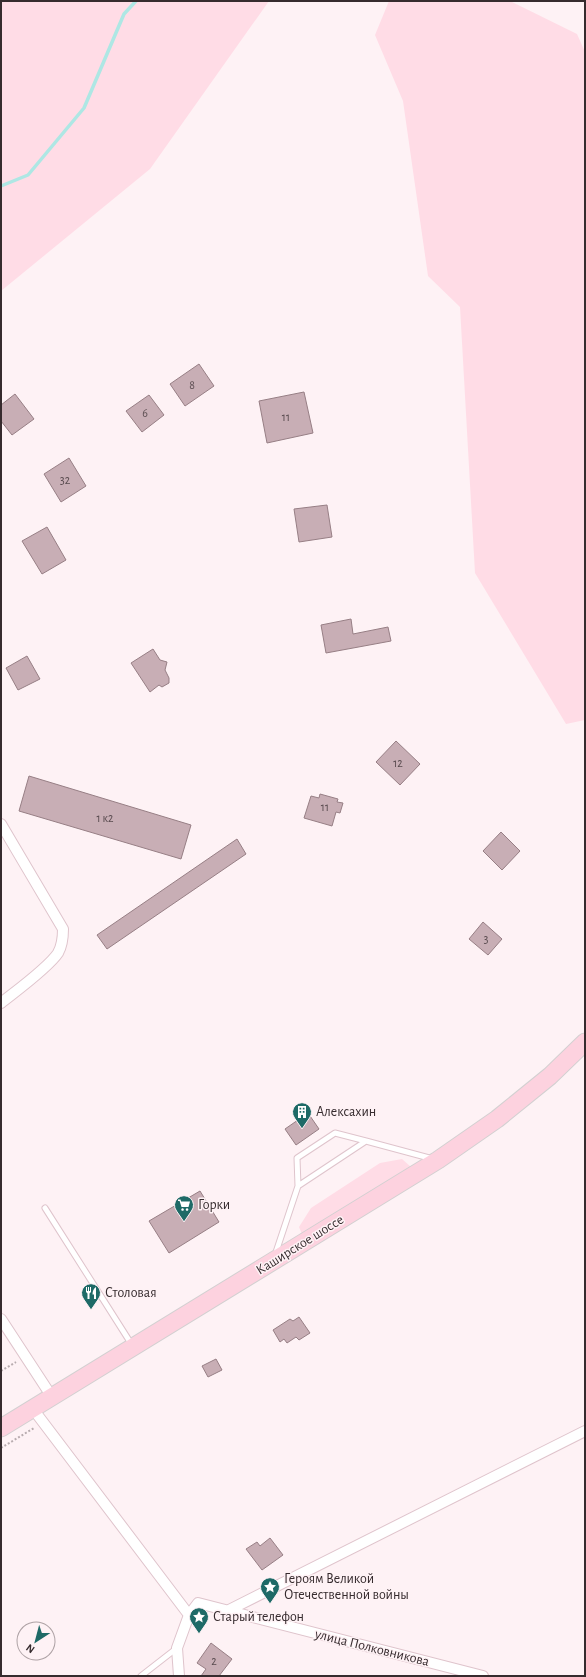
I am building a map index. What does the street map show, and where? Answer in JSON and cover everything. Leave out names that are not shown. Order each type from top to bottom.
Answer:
[{"type":"main road","name":"Каширское шоссе","points":[[1,1428],[438,1160],[497,1119],[550,1076],[585,1042]]},
{"type":"street","points":[[1,824],[63,929],[63,940],[58,953],[47,965],[1,1003]]},
{"type":"street","points":[[1,1319],[52,1397]]},
{"type":"street","points":[[33,1409],[189,1615],[177,1648],[179,1676]]},
{"type":"street","points":[[227,1611],[585,1431]]},
{"type":"street","name":"улица Полковникова","points":[[189,1615],[198,1603],[483,1676]]},
{"type":"lane","points":[[272,1262],[298,1186],[297,1158],[335,1133],[438,1160]]},
{"type":"lane","points":[[298,1186],[366,1141]]},
{"type":"lane","points":[[46,1208],[134,1347]]},
{"type":"lane","points":[[141,1676],[177,1648]]},
{"type":"path","points":[[1,1371],[25,1356]]},
{"type":"path","points":[[1,1448],[44,1423]]},
{"type":"shaded area","points":[[1,1],[269,1],[150,169],[1,291]]},
{"type":"shaded area","points":[[389,1],[510,1],[577,34],[585,52],[585,720],[566,724],[475,573],[460,307],[428,276],[403,101],[375,35]]},
{"type":"shaded area","points":[[402,1159],[411,1167],[302,1234],[299,1227],[311,1208],[380,1163]]},
{"type":"building","points":[[199,364],[214,386],[185,406],[170,384]]},
{"type":"building","points":[[304,392],[313,433],[267,443],[259,401]]},
{"type":"building","points":[[15,394],[34,419],[12,435],[1,421],[1,405]]},
{"type":"building","points":[[149,395],[164,415],[142,432],[126,411]]},
{"type":"building","points":[[69,458],[86,486],[61,502],[44,474]]},
{"type":"building","points":[[327,505],[332,537],[299,542],[294,509]]},
{"type":"building","points":[[47,527],[66,560],[42,574],[22,541]]},
{"type":"building","points":[[351,619],[353,634],[388,627],[391,641],[326,653],[321,625]]},
{"type":"building","points":[[153,649],[160,660],[167,662],[165,670],[169,678],[169,683],[162,687],[159,685],[150,692],[131,663]]},
{"type":"building","points":[[27,656],[40,679],[18,690],[6,668]]},
{"type":"building","points":[[396,741],[420,764],[400,785],[376,762]]},
{"type":"building","points":[[29,776],[191,825],[181,859],[19,811]]},
{"type":"building","points":[[320,794],[338,799],[337,802],[343,803],[340,813],[336,812],[332,826],[304,818],[311,796],[319,798]]},
{"type":"building","points":[[501,832],[520,851],[502,870],[483,851]]},
{"type":"building","points":[[237,839],[246,854],[107,949],[97,935]]},
{"type":"building","points":[[483,922],[502,939],[488,955],[469,939]]},
{"type":"building","name":"Алексахин","points":[[308,1113],[319,1129],[296,1145],[285,1129]]},
{"type":"building","name":"Горки","points":[[200,1191],[219,1222],[169,1253],[149,1221]]},
{"type":"building","points":[[299,1317],[310,1333],[299,1340],[296,1337],[287,1343],[284,1339],[280,1342],[273,1330],[290,1319],[293,1321]]},
{"type":"building","points":[[216,1359],[222,1370],[208,1377],[202,1366]]},
{"type":"building","points":[[270,1538],[283,1555],[262,1570],[246,1549],[257,1542],[260,1546]]},
{"type":"building","points":[[211,1643],[232,1659],[219,1676],[201,1676],[206,1669],[197,1663]]},
{"type":"waterway","points":[[1,186],[28,175],[84,108],[124,14],[136,1]]},
{"type":"place","name":"Алексахин","points":[[302,1129]]},
{"type":"place","name":"Горки","points":[[184,1222]]},
{"type":"place","name":"Столовая","points":[[91,1310]]},
{"type":"place","name":"Героям Великой Отечественной войны","points":[[270,1604]]},
{"type":"place","name":"Старый телефон","points":[[199,1634]]}]
